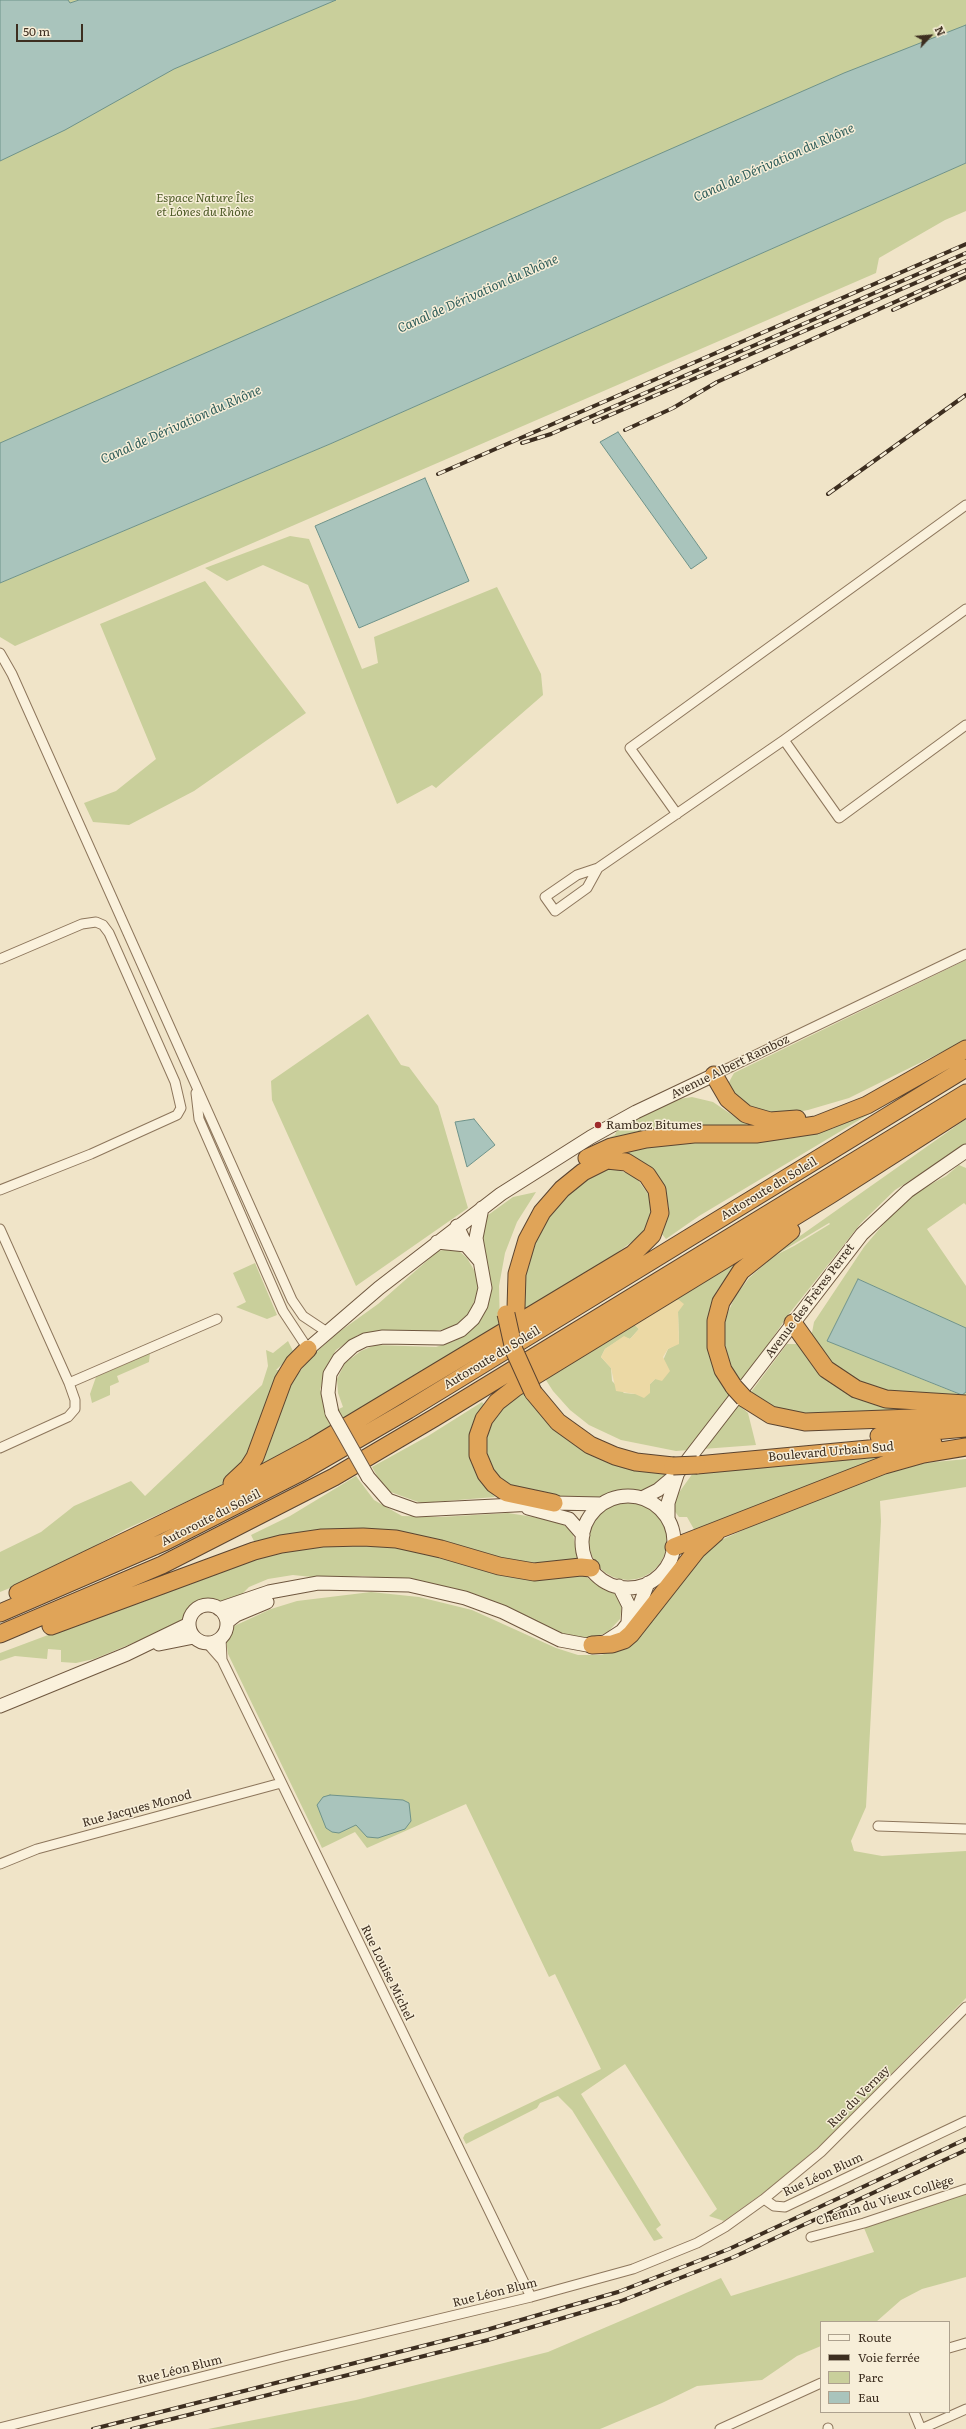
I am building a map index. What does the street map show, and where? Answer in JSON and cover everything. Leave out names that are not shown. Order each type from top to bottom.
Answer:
[{"type":"highway","points":[[966,1049],[867,1105],[816,1125],[756,1134],[661,1137],[620,1144],[591,1155],[555,1182],[535,1206],[524,1224],[514,1246],[508,1266],[505,1290],[537,1389],[568,1417],[604,1441],[678,1465],[701,1460],[966,1428]]},
{"type":"highway","points":[[714,1075],[725,1094],[738,1108],[757,1118],[784,1121],[831,1111],[920,1069],[934,1067]]},
{"type":"highway","name":"Autoroute du Soleil","points":[[0,1613],[164,1542],[307,1468],[414,1406],[966,1068]]},
{"type":"highway","name":"Autoroute du Soleil","points":[[0,1634],[162,1565],[334,1477],[440,1414],[966,1093]]},
{"type":"highway","points":[[554,1503],[507,1493],[494,1484],[483,1470],[478,1451],[479,1431],[487,1414],[497,1402],[515,1388],[877,1166],[966,1108]]},
{"type":"highway","points":[[0,1602],[186,1513],[263,1474],[361,1419],[633,1254],[648,1240],[657,1225],[661,1205],[657,1190],[642,1170],[620,1160],[604,1161],[575,1178],[555,1197],[538,1219],[527,1240],[517,1274],[511,1311]]},
{"type":"highway","points":[[877,1166],[869,1176],[758,1255],[740,1271],[730,1285],[718,1312],[716,1339],[723,1370],[739,1393],[770,1415],[805,1422],[966,1416]]},
{"type":"highway","points":[[793,1323],[826,1369],[856,1389],[877,1397],[966,1404]]},
{"type":"highway","points":[[186,1513],[194,1504],[233,1482],[248,1468],[257,1452],[283,1381],[294,1363],[308,1349]]},
{"type":"highway","name":"Boulevard Urbain Sud","points":[[701,1460],[966,1441]]},
{"type":"highway","points":[[674,1548],[723,1527],[884,1465],[923,1454],[966,1447]]},
{"type":"highway","points":[[592,1645],[612,1644],[624,1640],[631,1634],[702,1545],[723,1527]]},
{"type":"highway","points":[[0,1645],[235,1557],[302,1540],[344,1536],[378,1537],[427,1545],[523,1570],[549,1572],[581,1567],[591,1568]]},
{"type":"main road","name":"Avenue Albert Ramboz","points":[[308,1349],[437,1242],[501,1194],[601,1131],[714,1075]]},
{"type":"main road","name":"Avenue des Frères Perret","points":[[678,1465],[793,1323],[846,1252],[879,1216],[929,1174],[966,1151]]},
{"type":"main road","points":[[471,1242],[482,1208]]},
{"type":"main road","points":[[461,1224],[479,1260],[484,1277],[484,1295],[479,1311],[469,1324],[456,1333],[442,1338],[383,1337],[365,1340],[353,1346],[339,1359],[330,1374],[328,1393],[332,1413],[368,1478],[388,1500],[410,1509],[428,1510],[554,1503],[602,1504]]},
{"type":"main road","points":[[437,1242],[471,1242]]},
{"type":"main road","points":[[642,1498],[658,1490],[678,1465]]},
{"type":"main road","points":[[668,1518],[657,1506],[642,1498],[618,1497],[602,1504],[589,1518],[583,1535],[584,1552],[591,1568],[604,1580],[619,1586],[634,1587],[648,1583],[659,1576],[667,1566],[674,1548],[672,1529],[668,1518],[668,1503],[678,1465]]},
{"type":"main road","points":[[519,1506],[564,1517],[572,1522],[583,1535]]},
{"type":"main road","points":[[194,1637],[189,1624],[191,1616],[196,1609],[204,1606],[212,1606],[220,1609],[269,1592],[318,1583],[357,1583],[409,1585],[453,1594],[496,1609],[560,1640],[574,1645],[592,1645],[615,1636],[638,1612],[648,1583]]},
{"type":"main road","points":[[227,1622],[236,1615],[270,1600],[357,1583]]},
{"type":"main road","points":[[619,1586],[629,1606],[628,1623]]},
{"type":"main road","points":[[127,1654],[170,1641],[194,1637],[207,1643],[221,1638],[226,1631],[227,1622],[220,1609]]},
{"type":"main road","points":[[0,1706],[127,1654],[189,1624]]},
{"type":"street","points":[[677,814],[630,748],[966,505]]},
{"type":"street","points":[[598,868],[587,888],[555,911],[546,897],[577,875],[598,868],[677,814],[784,740],[966,609]]},
{"type":"street","points":[[0,653],[12,674],[297,1309],[303,1316],[327,1332]]},
{"type":"street","points":[[784,740],[839,818],[966,725]]},
{"type":"street","points":[[0,959],[82,924],[96,922],[103,925],[109,932],[175,1082],[181,1108],[177,1115],[91,1154],[0,1190]]},
{"type":"street","name":"Avenue Albert Ramboz","points":[[714,1075],[966,954]]},
{"type":"street","points":[[195,1084],[200,1119],[284,1312],[308,1349]]},
{"type":"street","points":[[0,1229],[69,1383],[75,1400],[75,1409],[68,1417],[0,1448]]},
{"type":"street","points":[[69,1383],[217,1318]]},
{"type":"street","name":"Rue Louise Michel","points":[[221,1638],[222,1660]]},
{"type":"street","name":"Rue Louise Michel","points":[[207,1643],[222,1660],[484,2197],[531,2297]]},
{"type":"street","name":"Rue Jacques Monod","points":[[0,1864],[37,1849],[281,1783]]},
{"type":"street","points":[[878,1826],[966,1828]]},
{"type":"street","name":"Rue du Vernay","points":[[764,2199],[821,2152],[966,2007]]},
{"type":"street","name":"Rue Léon Blum","points":[[0,2428],[284,2356],[531,2297],[634,2269],[663,2258],[716,2232],[764,2199],[774,2206],[785,2207],[966,2121]]},
{"type":"street","name":"Chemin du Vieux Collège","points":[[811,2237],[864,2223],[966,2189]]},
{"type":"street","points":[[950,2348],[966,2344]]},
{"type":"street","points":[[720,2429],[820,2383]]},
{"type":"street","points":[[914,2413],[921,2429],[966,2409]]},
{"type":"green space","name":"Espace Nature Îles et Lônes du Rhône","points":[[0,0],[966,0],[966,100],[0,517]]},
{"type":"green space","points":[[966,163],[966,211],[945,220],[879,258],[876,273],[15,646],[0,637],[0,583],[330,444]]},
{"type":"green space","points":[[290,536],[309,539],[362,669],[378,663],[374,637],[497,587],[541,674],[543,695],[436,788],[432,785],[397,804],[308,585],[263,565],[227,581],[205,568]]},
{"type":"green space","points":[[205,581],[306,713],[194,791],[129,825],[93,822],[84,803],[116,791],[156,759],[100,624]]},
{"type":"green space","points":[[966,960],[966,1040],[849,1098],[808,1110],[776,1116],[753,1112],[730,1092],[729,1082],[734,1073]]},
{"type":"green space","points":[[368,1014],[401,1065],[409,1067],[438,1106],[468,1208],[356,1286],[272,1100],[271,1081]]},
{"type":"green space","points":[[921,1083],[699,1216],[666,1239],[661,1233],[669,1208],[662,1181],[652,1168],[636,1159],[618,1154],[610,1137],[615,1135],[617,1130],[634,1120],[679,1099],[692,1097],[713,1102],[741,1121],[763,1125],[778,1138]]},
{"type":"green space","points":[[966,1119],[966,1145],[895,1190],[861,1223],[789,1314],[742,1382],[731,1367],[724,1341],[725,1319],[735,1297],[749,1278],[783,1248]],"holes":[[[829,1223],[830,1224],[794,1246],[774,1256]]]},
{"type":"green space","points":[[959,1165],[966,1168],[966,1205],[964,1203],[927,1229],[966,1286],[966,1328],[858,1279],[827,1341],[961,1395],[966,1392],[966,1397],[884,1390],[859,1382],[835,1367],[811,1338],[814,1322],[864,1247],[893,1213],[920,1190],[946,1176]]},
{"type":"green space","points":[[612,1168],[635,1176],[651,1198],[652,1216],[646,1231],[609,1259],[523,1314],[522,1297],[529,1253],[551,1212],[569,1192],[596,1171]]},
{"type":"green space","points":[[536,1192],[517,1222],[505,1253],[499,1286],[500,1327],[258,1470],[243,1469],[219,1487],[126,1529],[37,1577],[0,1592],[0,1552],[41,1532],[74,1506],[131,1481],[145,1496],[262,1385],[268,1366],[266,1350],[273,1353],[288,1341],[294,1353],[276,1370],[279,1370],[292,1381],[315,1353],[339,1332],[378,1304],[438,1251],[450,1249],[459,1251],[467,1258],[477,1275],[478,1292],[469,1314],[452,1328],[435,1331],[380,1331],[358,1335],[336,1350],[327,1365],[320,1390],[322,1392],[326,1415],[343,1407],[338,1393],[337,1379],[345,1363],[361,1351],[375,1345],[436,1347],[454,1341],[469,1332],[480,1321],[491,1289],[479,1229],[488,1215],[513,1197]]},
{"type":"green space","points":[[760,1248],[732,1269],[716,1292],[708,1321],[720,1381],[732,1399],[748,1413],[756,1445],[676,1451],[621,1440],[589,1425],[570,1410],[553,1391],[544,1377],[633,1323],[639,1329],[630,1339],[624,1337],[605,1349],[601,1357],[611,1368],[612,1381],[624,1393],[635,1394],[650,1384],[655,1379],[668,1349],[679,1343],[678,1312],[674,1300],[702,1284],[728,1265]]},
{"type":"green space","points":[[255,1263],[277,1315],[267,1319],[236,1307],[246,1302],[233,1273]]},
{"type":"green space","points":[[787,1344],[798,1344],[822,1373],[917,1408],[819,1415],[789,1412],[769,1406],[751,1392]]},
{"type":"green space","points":[[150,1353],[149,1362],[117,1376],[119,1382],[110,1386],[110,1395],[92,1403],[90,1394],[96,1377]]},
{"type":"green space","points":[[521,1391],[549,1423],[668,1473],[646,1493],[630,1489],[610,1492],[595,1499],[544,1496],[519,1490],[491,1475],[482,1447],[491,1417]]},
{"type":"green space","points":[[482,1402],[486,1407],[482,1482],[495,1497],[421,1503],[385,1490],[372,1467],[428,1436]]},
{"type":"green space","points":[[899,1454],[695,1531],[687,1517],[679,1517],[673,1509],[675,1498],[693,1473]]},
{"type":"green space","points":[[966,1459],[966,1487],[880,1501],[881,1521],[866,1807],[851,1841],[854,1851],[882,1856],[966,1851],[966,1998],[825,2141],[777,2183],[724,2221],[709,2216],[717,2209],[625,2064],[581,2094],[661,2225],[656,2229],[663,2238],[654,2241],[572,2110],[558,2096],[540,2103],[537,2108],[466,2144],[463,2138],[465,2134],[601,2069],[555,1974],[549,1977],[466,1804],[367,1848],[355,1832],[322,1848],[228,1654],[226,1640],[232,1627],[271,1609],[297,1601],[371,1592],[419,1597],[472,1610],[556,1648],[578,1655],[601,1655],[624,1648],[706,1550],[719,1541],[785,1511],[873,1477],[925,1463]]},
{"type":"green space","points":[[356,1476],[374,1500],[402,1516],[441,1517],[508,1513],[553,1520],[564,1525],[573,1534],[578,1560],[547,1566],[515,1564],[399,1535],[256,1545],[251,1535],[290,1516]]},
{"type":"green space","points":[[628,1502],[643,1505],[655,1514],[664,1526],[667,1541],[664,1556],[655,1568],[643,1577],[628,1580],[613,1577],[601,1568],[592,1556],[589,1541],[592,1526],[601,1514],[613,1505]]},
{"type":"green space","points":[[372,1543],[584,1575],[597,1585],[614,1593],[622,1604],[620,1619],[607,1633],[589,1638],[570,1637],[473,1594],[421,1581],[362,1576],[321,1578],[293,1575],[268,1579],[249,1587],[238,1598],[220,1602],[206,1600],[195,1604],[184,1621],[177,1625],[94,1659],[76,1663],[61,1662],[61,1650],[48,1649],[47,1659],[15,1656],[0,1661],[0,1653],[259,1556],[312,1545]]},
{"type":"green space","points":[[966,2193],[966,2277],[922,2289],[901,2300],[877,2321],[820,2321],[820,2346],[797,2356],[762,2380],[697,2386],[662,2403],[600,2429],[208,2429],[356,2400],[548,2352],[721,2278],[731,2296],[874,2252],[864,2228]]},
{"type":"sand","points":[[674,1300],[679,1300],[684,1304],[678,1312],[679,1344],[668,1349],[663,1357],[670,1371],[662,1381],[655,1379],[650,1384],[650,1393],[644,1398],[635,1394],[616,1391],[611,1368],[601,1357],[605,1349],[624,1336],[630,1339],[639,1329],[633,1323]]},
{"type":"water","points":[[0,0],[68,0],[70,3],[79,0],[336,0],[174,69],[65,130],[0,161]]},
{"type":"water","name":"Canal de Dérivation du Rhône","points":[[966,25],[966,163],[330,444],[0,583],[0,443],[844,73]]},
{"type":"water","points":[[618,432],[707,558],[691,569],[600,442]]},
{"type":"water","points":[[425,478],[469,581],[359,628],[315,526]]},
{"type":"water","points":[[474,1119],[495,1145],[467,1167],[455,1122]]},
{"type":"water","points":[[858,1279],[966,1328],[966,1392],[962,1395],[827,1341]]},
{"type":"water","points":[[330,1795],[403,1800],[409,1803],[411,1821],[405,1829],[378,1838],[367,1837],[356,1825],[339,1833],[332,1832],[326,1828],[317,1805],[323,1797]]},
{"type":"railway","points":[[438,474],[966,244]]},
{"type":"railway","points":[[522,443],[551,434],[966,253]]},
{"type":"railway","points":[[594,422],[966,261]]},
{"type":"railway","points":[[625,430],[673,408],[717,382],[966,270]]},
{"type":"railway","points":[[893,310],[966,277]]},
{"type":"railway","points":[[828,494],[966,395]]},
{"type":"railway","points":[[93,2429],[486,2330],[618,2292],[729,2249],[966,2139]]},
{"type":"railway","points":[[132,2429],[488,2340],[621,2301],[734,2257],[966,2150]]},
{"type":"place","name":"Ramboz Bitumes","points":[[598,1125]]}]
